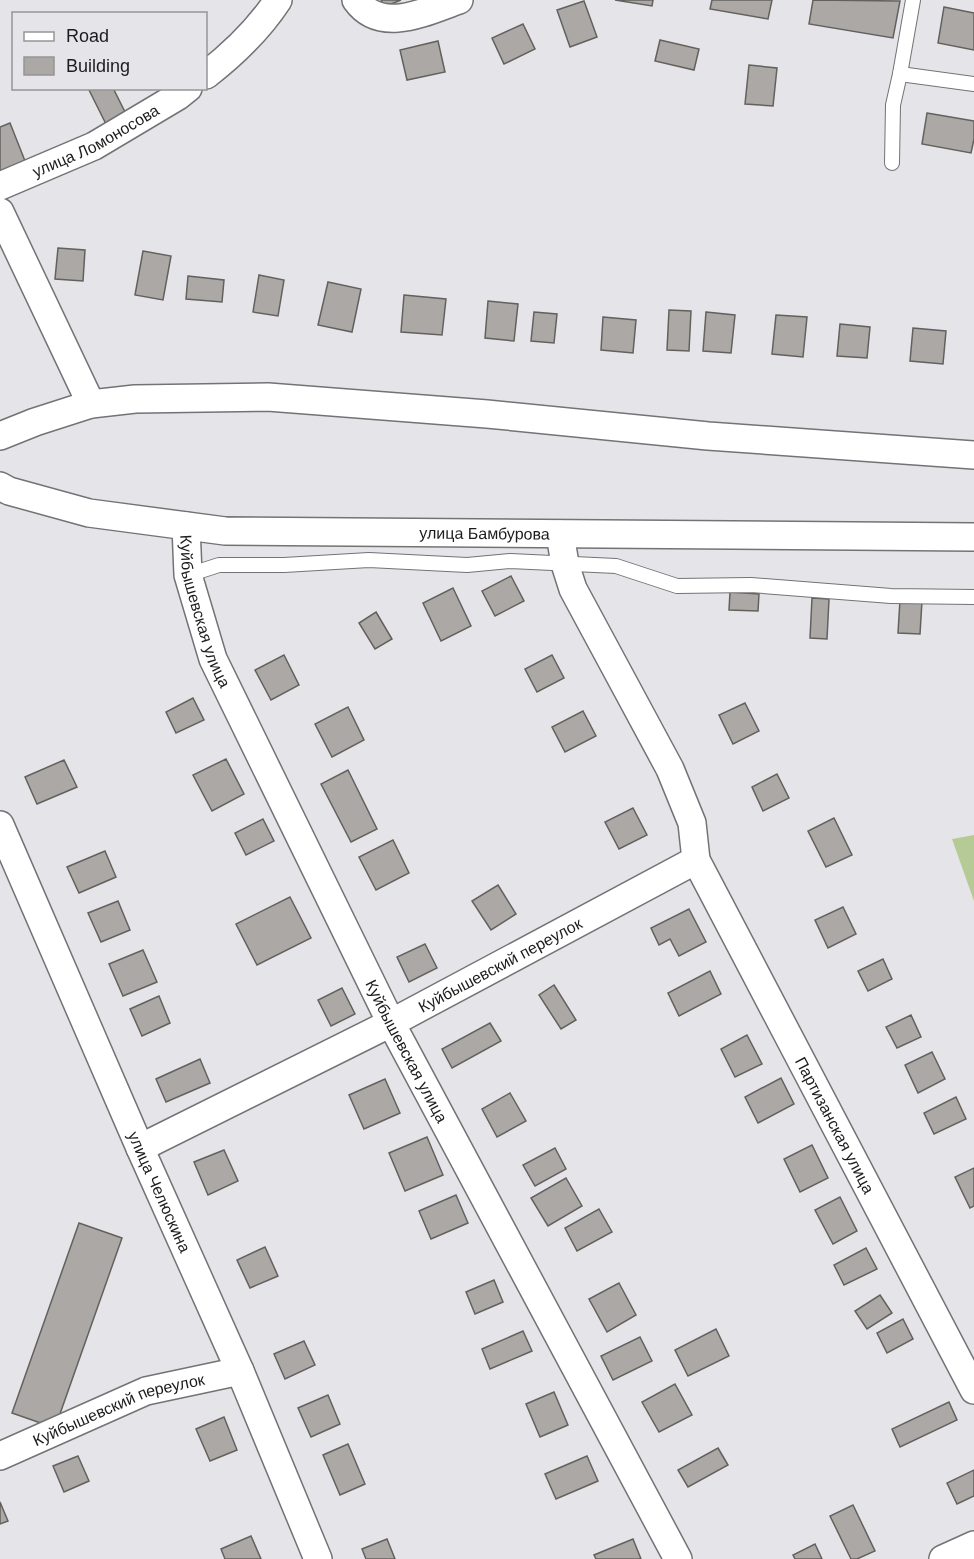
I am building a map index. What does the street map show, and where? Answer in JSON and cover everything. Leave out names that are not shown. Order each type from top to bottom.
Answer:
[{"type":"street","points":[[207,74],[231,56],[278,0]]},
{"type":"street","points":[[356,0],[359,5],[378,17],[405,18],[459,0]]},
{"type":"street","name":"улица Ломоносова","points":[[0,186],[94,146],[186,90]]},
{"type":"street","points":[[0,212],[91,404]]},
{"type":"street","points":[[0,436],[34,422],[91,404],[135,399],[268,397],[487,414],[708,436],[974,455]]},
{"type":"street","name":"улица Бамбурова","points":[[0,486],[9,491],[90,513],[225,531],[974,537]]},
{"type":"street","name":"Куйбышевская улица","points":[[186,526],[188,575],[213,658],[391,1023],[678,1559]]},
{"type":"street","points":[[560,534],[565,564],[573,589],[670,769],[692,824],[696,860]]},
{"type":"street","name":"улица Челюскина","points":[[0,825],[140,1148],[240,1371],[318,1559]]},
{"type":"street","name":"Куйбышевский переулок","points":[[140,1148],[391,1023],[696,860]]},
{"type":"street","name":"Партизанская улица","points":[[696,860],[974,1390]]},
{"type":"street","name":"Куйбышевский переулок","points":[[0,1456],[146,1391],[240,1371]]},
{"type":"street","points":[[943,1559],[974,1545]]},
{"type":"lane","points":[[892,163],[893,105],[913,0]]},
{"type":"lane","points":[[900,74],[974,84]]},
{"type":"lane","points":[[188,575],[219,565],[284,565],[369,560],[467,565],[510,561],[615,566],[677,586],[751,585],[891,596],[974,597]]},
{"type":"green space","points":[[974,835],[974,901],[952,839]]},
{"type":"building","points":[[381,0],[401,0],[384,7]]},
{"type":"building","points":[[615,0],[653,0],[652,6]]},
{"type":"building","points":[[712,0],[772,0],[768,19],[710,9]]},
{"type":"building","points":[[813,0],[900,1],[893,38],[809,24]]},
{"type":"building","points":[[584,1],[597,37],[570,47],[557,10]]},
{"type":"building","points":[[944,7],[974,13],[974,50],[938,43]]},
{"type":"building","points":[[523,24],[535,49],[504,64],[492,38]]},
{"type":"building","points":[[660,40],[699,49],[694,70],[655,61]]},
{"type":"building","points":[[438,41],[445,72],[407,80],[400,50]]},
{"type":"building","points":[[749,65],[777,68],[773,106],[745,104]]},
{"type":"building","points":[[89,90],[114,90],[129,120],[109,130]]},
{"type":"building","points":[[927,113],[974,121],[971,153],[922,144]]},
{"type":"building","points":[[10,123],[27,166],[0,174],[0,127]]},
{"type":"building","points":[[58,248],[85,250],[83,281],[55,279]]},
{"type":"building","points":[[143,251],[171,256],[163,300],[135,295]]},
{"type":"building","points":[[259,275],[284,280],[278,316],[253,312]]},
{"type":"building","points":[[188,276],[224,280],[222,302],[186,299]]},
{"type":"building","points":[[328,282],[361,289],[352,332],[318,325]]},
{"type":"building","points":[[404,295],[446,299],[442,335],[401,332]]},
{"type":"building","points":[[488,301],[518,304],[514,341],[485,338]]},
{"type":"building","points":[[669,310],[691,311],[689,351],[667,350]]},
{"type":"building","points":[[534,312],[557,314],[554,343],[531,341]]},
{"type":"building","points":[[706,312],[735,315],[731,353],[703,351]]},
{"type":"building","points":[[776,315],[807,317],[803,357],[772,354]]},
{"type":"building","points":[[603,317],[636,320],[633,353],[601,350]]},
{"type":"building","points":[[840,324],[870,327],[867,358],[837,356]]},
{"type":"building","points":[[913,328],[946,331],[943,364],[910,361]]},
{"type":"building","points":[[511,576],[524,601],[495,616],[482,591]]},
{"type":"building","points":[[453,588],[471,626],[441,641],[423,603]]},
{"type":"building","points":[[730,592],[759,594],[758,611],[729,610]]},
{"type":"building","points":[[812,598],[829,599],[827,639],[810,638]]},
{"type":"building","points":[[900,600],[922,601],[920,634],[898,633]]},
{"type":"building","points":[[376,612],[392,639],[375,649],[359,623]]},
{"type":"building","points":[[284,655],[299,685],[271,700],[255,670]]},
{"type":"building","points":[[552,655],[564,678],[537,692],[525,669]]},
{"type":"building","points":[[193,698],[204,720],[176,733],[166,712]]},
{"type":"building","points":[[745,703],[759,731],[733,744],[719,715]]},
{"type":"building","points":[[348,707],[364,740],[332,757],[315,724]]},
{"type":"building","points":[[583,711],[596,736],[565,752],[552,727]]},
{"type":"building","points":[[226,759],[244,794],[212,811],[193,775]]},
{"type":"building","points":[[64,760],[77,787],[37,804],[25,777]]},
{"type":"building","points":[[348,770],[377,829],[351,842],[321,784]]},
{"type":"building","points":[[777,774],[789,798],[763,811],[752,787]]},
{"type":"building","points":[[633,808],[647,835],[619,849],[605,822]]},
{"type":"building","points":[[834,818],[852,855],[826,867],[808,831]]},
{"type":"building","points":[[263,819],[274,841],[246,855],[235,833]]},
{"type":"building","points":[[393,840],[409,873],[376,890],[359,857]]},
{"type":"building","points":[[105,851],[116,877],[79,893],[67,867]]},
{"type":"building","points":[[498,885],[516,914],[491,930],[472,901]]},
{"type":"building","points":[[290,897],[311,938],[257,965],[236,924]]},
{"type":"building","points":[[118,901],[130,930],[101,942],[88,913]]},
{"type":"building","points":[[843,907],[856,934],[828,948],[815,920]]},
{"type":"building","points":[[689,909],[706,942],[679,956],[670,939],[659,945],[651,928]]},
{"type":"building","points":[[425,944],[437,968],[409,982],[397,957]]},
{"type":"building","points":[[143,950],[157,982],[123,996],[109,964]]},
{"type":"building","points":[[883,959],[892,979],[868,991],[858,971]]},
{"type":"building","points":[[710,971],[721,994],[679,1016],[668,993]]},
{"type":"building","points":[[554,985],[576,1020],[561,1029],[539,995]]},
{"type":"building","points":[[342,988],[355,1014],[331,1026],[318,1000]]},
{"type":"building","points":[[159,996],[170,1023],[142,1036],[130,1009]]},
{"type":"building","points":[[911,1015],[921,1037],[897,1048],[886,1027]]},
{"type":"building","points":[[490,1023],[501,1041],[452,1068],[442,1049]]},
{"type":"building","points":[[747,1035],[762,1064],[735,1077],[721,1049]]},
{"type":"building","points":[[932,1052],[945,1079],[918,1093],[905,1065]]},
{"type":"building","points":[[200,1059],[210,1083],[166,1102],[156,1079]]},
{"type":"building","points":[[781,1078],[794,1104],[758,1123],[745,1097]]},
{"type":"building","points":[[385,1079],[400,1113],[364,1129],[349,1095]]},
{"type":"building","points":[[510,1093],[526,1121],[497,1137],[482,1109]]},
{"type":"building","points":[[956,1097],[966,1119],[934,1134],[924,1113]]},
{"type":"building","points":[[427,1137],[443,1175],[405,1191],[389,1153]]},
{"type":"building","points":[[812,1145],[828,1178],[800,1192],[784,1159]]},
{"type":"building","points":[[555,1148],[566,1169],[535,1186],[523,1165]]},
{"type":"building","points":[[224,1150],[238,1181],[208,1195],[194,1162]]},
{"type":"building","points":[[974,1168],[974,1206],[970,1208],[955,1177]]},
{"type":"building","points":[[566,1178],[582,1206],[548,1226],[531,1198]]},
{"type":"building","points":[[456,1195],[468,1223],[431,1239],[419,1211]]},
{"type":"building","points":[[840,1197],[857,1231],[833,1244],[815,1210]]},
{"type":"building","points":[[599,1209],[612,1232],[577,1251],[565,1228]]},
{"type":"building","points":[[79,1223],[122,1238],[55,1428],[12,1413]]},
{"type":"building","points":[[265,1247],[278,1276],[250,1288],[237,1260]]},
{"type":"building","points":[[866,1248],[877,1269],[844,1285],[834,1265]]},
{"type":"building","points":[[494,1280],[503,1302],[475,1314],[466,1292]]},
{"type":"building","points":[[619,1283],[636,1315],[607,1332],[589,1299]]},
{"type":"building","points":[[880,1295],[892,1313],[867,1329],[855,1311]]},
{"type":"building","points":[[903,1319],[913,1339],[887,1353],[877,1333]]},
{"type":"building","points":[[716,1329],[729,1356],[688,1376],[675,1350]]},
{"type":"building","points":[[523,1331],[532,1351],[490,1369],[482,1349]]},
{"type":"building","points":[[640,1337],[652,1361],[613,1380],[601,1356]]},
{"type":"building","points":[[304,1341],[315,1365],[285,1379],[274,1354]]},
{"type":"building","points":[[675,1384],[692,1415],[659,1432],[642,1402]]},
{"type":"building","points":[[554,1392],[568,1425],[540,1437],[526,1404]]},
{"type":"building","points":[[328,1395],[340,1424],[311,1437],[298,1408]]},
{"type":"building","points":[[949,1402],[957,1420],[900,1447],[892,1429]]},
{"type":"building","points":[[224,1417],[237,1450],[210,1461],[196,1429]]},
{"type":"building","points":[[348,1444],[365,1484],[340,1495],[323,1455]]},
{"type":"building","points":[[718,1448],[728,1465],[688,1487],[678,1470]]},
{"type":"building","points":[[78,1456],[89,1481],[64,1492],[53,1466]]},
{"type":"building","points":[[587,1456],[598,1481],[556,1499],[545,1474]]},
{"type":"building","points":[[974,1470],[974,1496],[957,1504],[947,1483]]},
{"type":"building","points":[[0,1502],[8,1521],[0,1524]]},
{"type":"building","points":[[853,1505],[875,1551],[857,1559],[851,1559],[830,1516]]},
{"type":"building","points":[[251,1536],[261,1559],[225,1559],[221,1549]]},
{"type":"building","points":[[387,1539],[395,1559],[366,1559],[362,1549]]},
{"type":"building","points":[[633,1539],[641,1559],[596,1559],[594,1555]]},
{"type":"building","points":[[815,1544],[822,1559],[795,1559],[793,1555]]}]
